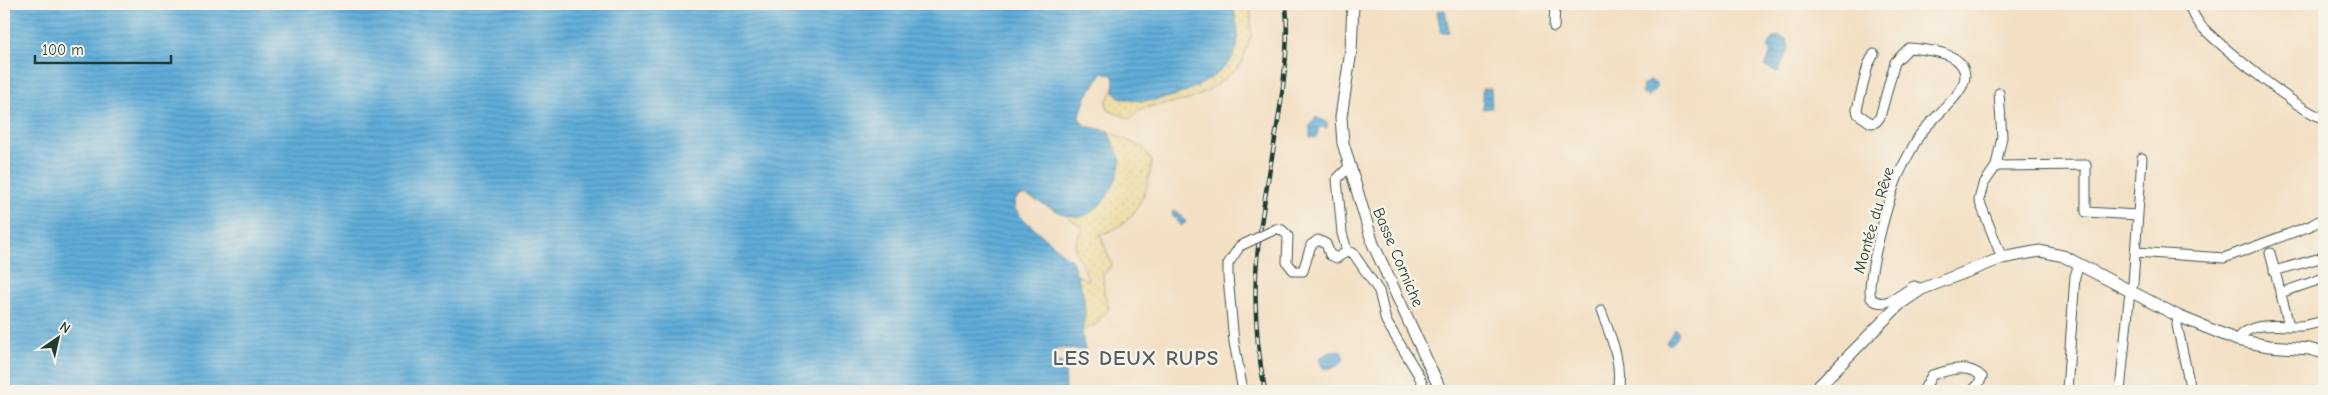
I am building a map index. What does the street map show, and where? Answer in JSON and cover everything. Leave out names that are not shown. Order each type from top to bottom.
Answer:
[{"type":"main road","name":"Basse Corniche","points":[[1353,4],[1351,51],[1342,101],[1341,130],[1349,167],[1373,244],[1441,391]]},
{"type":"main road","points":[[1814,391],[1900,304],[1922,289],[2002,258],[2040,251],[2063,256],[2178,316],[2237,340],[2269,346],[2309,349],[2324,353]]},
{"type":"street","points":[[1554,4],[1554,27]]},
{"type":"street","points":[[2188,4],[2200,25],[2216,39],[2300,107],[2323,119]]},
{"type":"street","name":"Montée du Rêve","points":[[1874,54],[1868,65],[1857,109],[1858,114],[1871,123],[1876,122],[1880,117],[1894,62],[1909,48],[1938,51],[1960,62],[1965,74],[1963,86],[1920,134],[1898,178],[1875,257],[1869,292],[1870,298],[1880,303],[1886,302],[1914,286],[1922,289]]},
{"type":"street","points":[[1999,93],[2002,137],[1996,166],[1983,185],[1979,200],[2002,258]]},
{"type":"street","points":[[2120,391],[2135,252],[2142,158]]},
{"type":"street","points":[[1996,166],[2086,165],[2086,212],[2137,215]]},
{"type":"street","points":[[1347,251],[1342,233],[1337,179],[1349,167]]},
{"type":"street","points":[[2135,252],[2224,258],[2310,226],[2324,218]]},
{"type":"street","points":[[1244,391],[1234,342],[1228,277],[1228,264],[1240,246],[1276,229],[1282,230],[1288,236],[1287,262],[1294,271],[1303,271],[1311,244],[1318,240],[1326,244],[1330,255],[1336,258],[1347,251]]},
{"type":"street","points":[[1347,251],[1353,253],[1379,291],[1386,321],[1426,391]]},
{"type":"street","points":[[2270,253],[2290,325]]},
{"type":"street","points":[[2274,271],[2324,257]]},
{"type":"street","points":[[2067,391],[2075,276],[2079,264]]},
{"type":"street","points":[[2280,293],[2324,278]]},
{"type":"street","points":[[1601,311],[1614,344],[1618,367],[1617,391]]},
{"type":"street","points":[[2178,316],[2177,325],[2191,391]]},
{"type":"street","points":[[2237,340],[2245,331],[2253,328],[2296,326],[2324,322]]},
{"type":"street","points":[[1923,391],[1932,375],[1968,368],[1976,370],[1982,377],[1972,391]]},
{"type":"sand","points":[[1233,4],[1251,4],[1251,36],[1243,60],[1237,69],[1214,87],[1189,100],[1142,108],[1130,119],[1108,110],[1106,102],[1114,89],[1116,94],[1147,98],[1166,98],[1197,86],[1218,71],[1234,54],[1237,46],[1238,30]]},
{"type":"sand","points":[[1108,131],[1143,148],[1152,162],[1143,197],[1131,217],[1112,230],[1100,234],[1112,265],[1103,275],[1104,292],[1109,309],[1095,325],[1082,331],[1085,314],[1084,297],[1077,275],[1088,281],[1076,254],[1075,244],[1083,228],[1065,215],[1084,216],[1092,211],[1104,199],[1112,185],[1121,161]]},
{"type":"water","points":[[4,4],[1233,4],[1238,39],[1236,50],[1229,62],[1219,72],[1191,89],[1159,99],[1144,101],[1123,98],[1115,92],[1113,76],[1102,73],[1086,97],[1079,118],[1085,126],[1108,131],[1121,161],[1116,178],[1108,194],[1097,208],[1081,217],[1065,215],[1025,195],[1019,196],[1014,202],[1015,209],[1022,218],[1072,261],[1083,293],[1085,314],[1082,334],[1085,350],[1058,348],[1054,353],[1054,362],[1065,363],[1066,391],[4,391]]},
{"type":"water","points":[[1445,10],[1449,32],[1441,33],[1437,11]]},
{"type":"water","points":[[1779,36],[1786,39],[1789,47],[1778,72],[1765,67],[1771,52],[1768,47],[1772,39]]},
{"type":"water","points":[[1650,80],[1656,84],[1656,87],[1655,91],[1648,97],[1641,93],[1642,86]]},
{"type":"water","points":[[1491,88],[1492,108],[1483,109],[1482,89]]},
{"type":"water","points":[[1316,117],[1327,122],[1327,128],[1319,127],[1316,138],[1310,137],[1310,125]]},
{"type":"water","points":[[1173,211],[1177,211],[1186,222],[1181,226],[1172,214]]},
{"type":"water","points":[[1675,329],[1679,332],[1676,340],[1670,345],[1666,342]]},
{"type":"water","points":[[1336,350],[1341,351],[1344,359],[1335,367],[1323,368],[1319,359]]},
{"type":"railway","points":[[1265,391],[1256,326],[1255,293],[1261,227],[1285,68],[1286,4]]},
{"type":"district","name":"LES DEUX RUPS","points":[[1136,358]]}]
